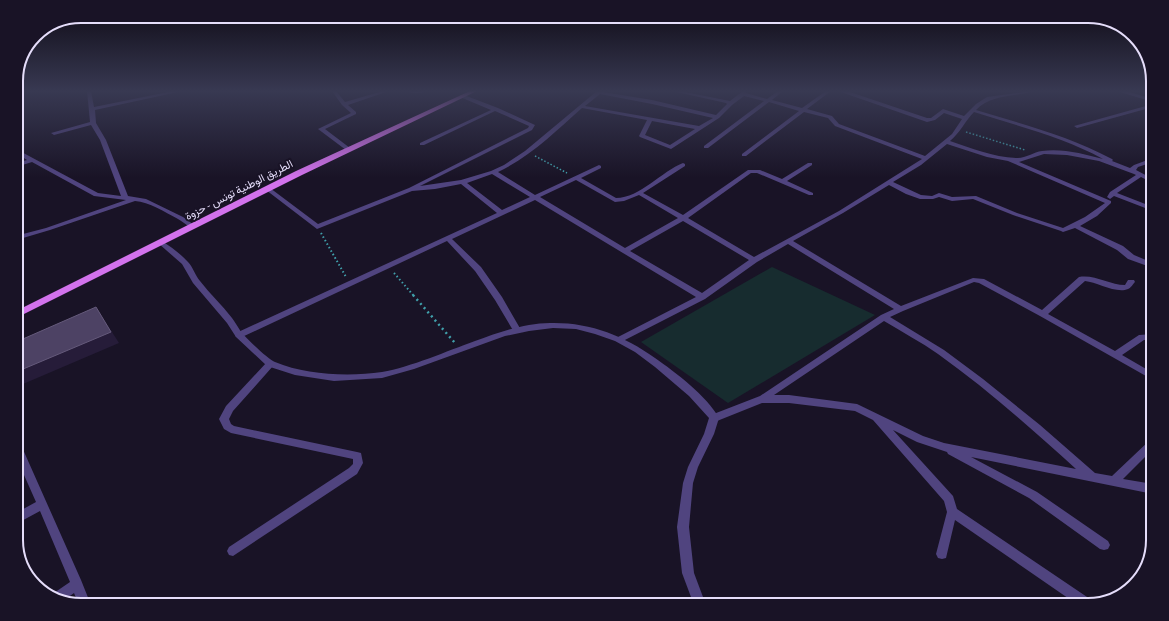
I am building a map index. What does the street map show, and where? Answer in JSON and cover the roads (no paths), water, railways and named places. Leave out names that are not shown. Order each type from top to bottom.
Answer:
[{"type":"main road","name":"الطريق الوطنية تونس - حزوة","points":[[23,311],[192,226],[410,120]]},
{"type":"street","points":[[93,120],[103,140],[125,198]]},
{"type":"street","points":[[340,120],[321,129],[348,149]]},
{"type":"street","points":[[422,144],[473,120]]},
{"type":"street","points":[[268,189],[318,227],[410,189],[530,129],[532,125],[521,120]]},
{"type":"street","points":[[410,189],[435,187],[462,182],[493,172],[515,161],[528,152],[567,120]]},
{"type":"street","points":[[649,120],[642,134],[644,137],[654,142],[671,147],[713,120]]},
{"type":"street","points":[[656,120],[701,128]]},
{"type":"street","points":[[706,147],[743,120]]},
{"type":"street","points":[[744,155],[790,120]]},
{"type":"street","points":[[833,120],[846,128],[925,158]]},
{"type":"street","points":[[621,339],[702,297],[754,260],[789,242],[890,183],[947,142],[958,130],[964,120]]},
{"type":"street","points":[[1002,120],[1091,150],[1146,178]]},
{"type":"street","points":[[1077,126],[1099,120]]},
{"type":"street","points":[[54,133],[93,123]]},
{"type":"street","points":[[645,146],[654,142]]},
{"type":"street","points":[[947,142],[1008,159],[1109,202]]},
{"type":"street","points":[[1008,159],[1029,159],[1036,154],[1048,152],[1075,154],[1118,165]]},
{"type":"street","points":[[23,155],[96,195],[137,198],[181,218],[192,226]]},
{"type":"street","points":[[23,163],[32,160]]},
{"type":"street","points":[[1137,174],[1132,168],[1146,163]]},
{"type":"street","points":[[782,182],[810,164]]},
{"type":"street","points":[[577,178],[615,200],[622,200],[639,194],[683,165]]},
{"type":"street","points":[[239,335],[599,167]]},
{"type":"street","points":[[624,251],[683,218],[750,171],[758,171],[811,194]]},
{"type":"street","points":[[493,172],[702,297]]},
{"type":"street","points":[[890,183],[922,199],[932,198],[939,195],[952,198],[974,197],[1058,230],[1068,230],[1109,202],[1112,193],[1137,174]]},
{"type":"street","points":[[462,182],[500,212]]},
{"type":"street","points":[[1112,193],[1146,206]]},
{"type":"street","points":[[639,194],[754,260]]},
{"type":"street","points":[[23,236],[48,229],[137,198]]},
{"type":"street","points":[[1075,226],[1105,240],[1131,257],[1146,263]]},
{"type":"street","points":[[448,238],[478,269],[499,299],[517,330]]},
{"type":"street","points":[[160,242],[185,263],[196,281],[230,321],[239,335],[270,364],[298,373],[334,378],[382,376],[412,368],[460,349],[517,330],[547,325],[583,327],[621,339],[665,369],[708,408],[714,418],[709,434],[693,467],[688,483],[683,526],[688,572],[697,598]]},
{"type":"street","points":[[789,242],[900,309]]},
{"type":"street","points":[[1043,314],[1082,279],[1086,278],[1121,288],[1127,287],[1131,282]]},
{"type":"street","points":[[714,418],[762,399],[884,317],[900,309],[976,280],[986,282],[1146,373]]},
{"type":"street","points":[[884,317],[940,352],[978,380],[1025,418],[1091,476]]},
{"type":"street","points":[[1116,355],[1142,337],[1146,337]]},
{"type":"street","points":[[233,551],[352,471],[357,466],[359,460],[357,456],[231,429],[227,426],[224,419],[229,409],[270,364]]},
{"type":"street","points":[[762,399],[789,399],[857,408],[920,440],[944,447],[1146,488]]},
{"type":"street","points":[[873,415],[949,499],[952,512],[942,554]]},
{"type":"street","points":[[944,447],[1033,495],[1104,545]]},
{"type":"street","points":[[1114,481],[1146,450]]},
{"type":"street","points":[[23,461],[77,584],[82,598]]},
{"type":"street","points":[[23,515],[42,504]]},
{"type":"street","points":[[952,512],[1079,598]]},
{"type":"street","points":[[62,594],[77,584]]}]
